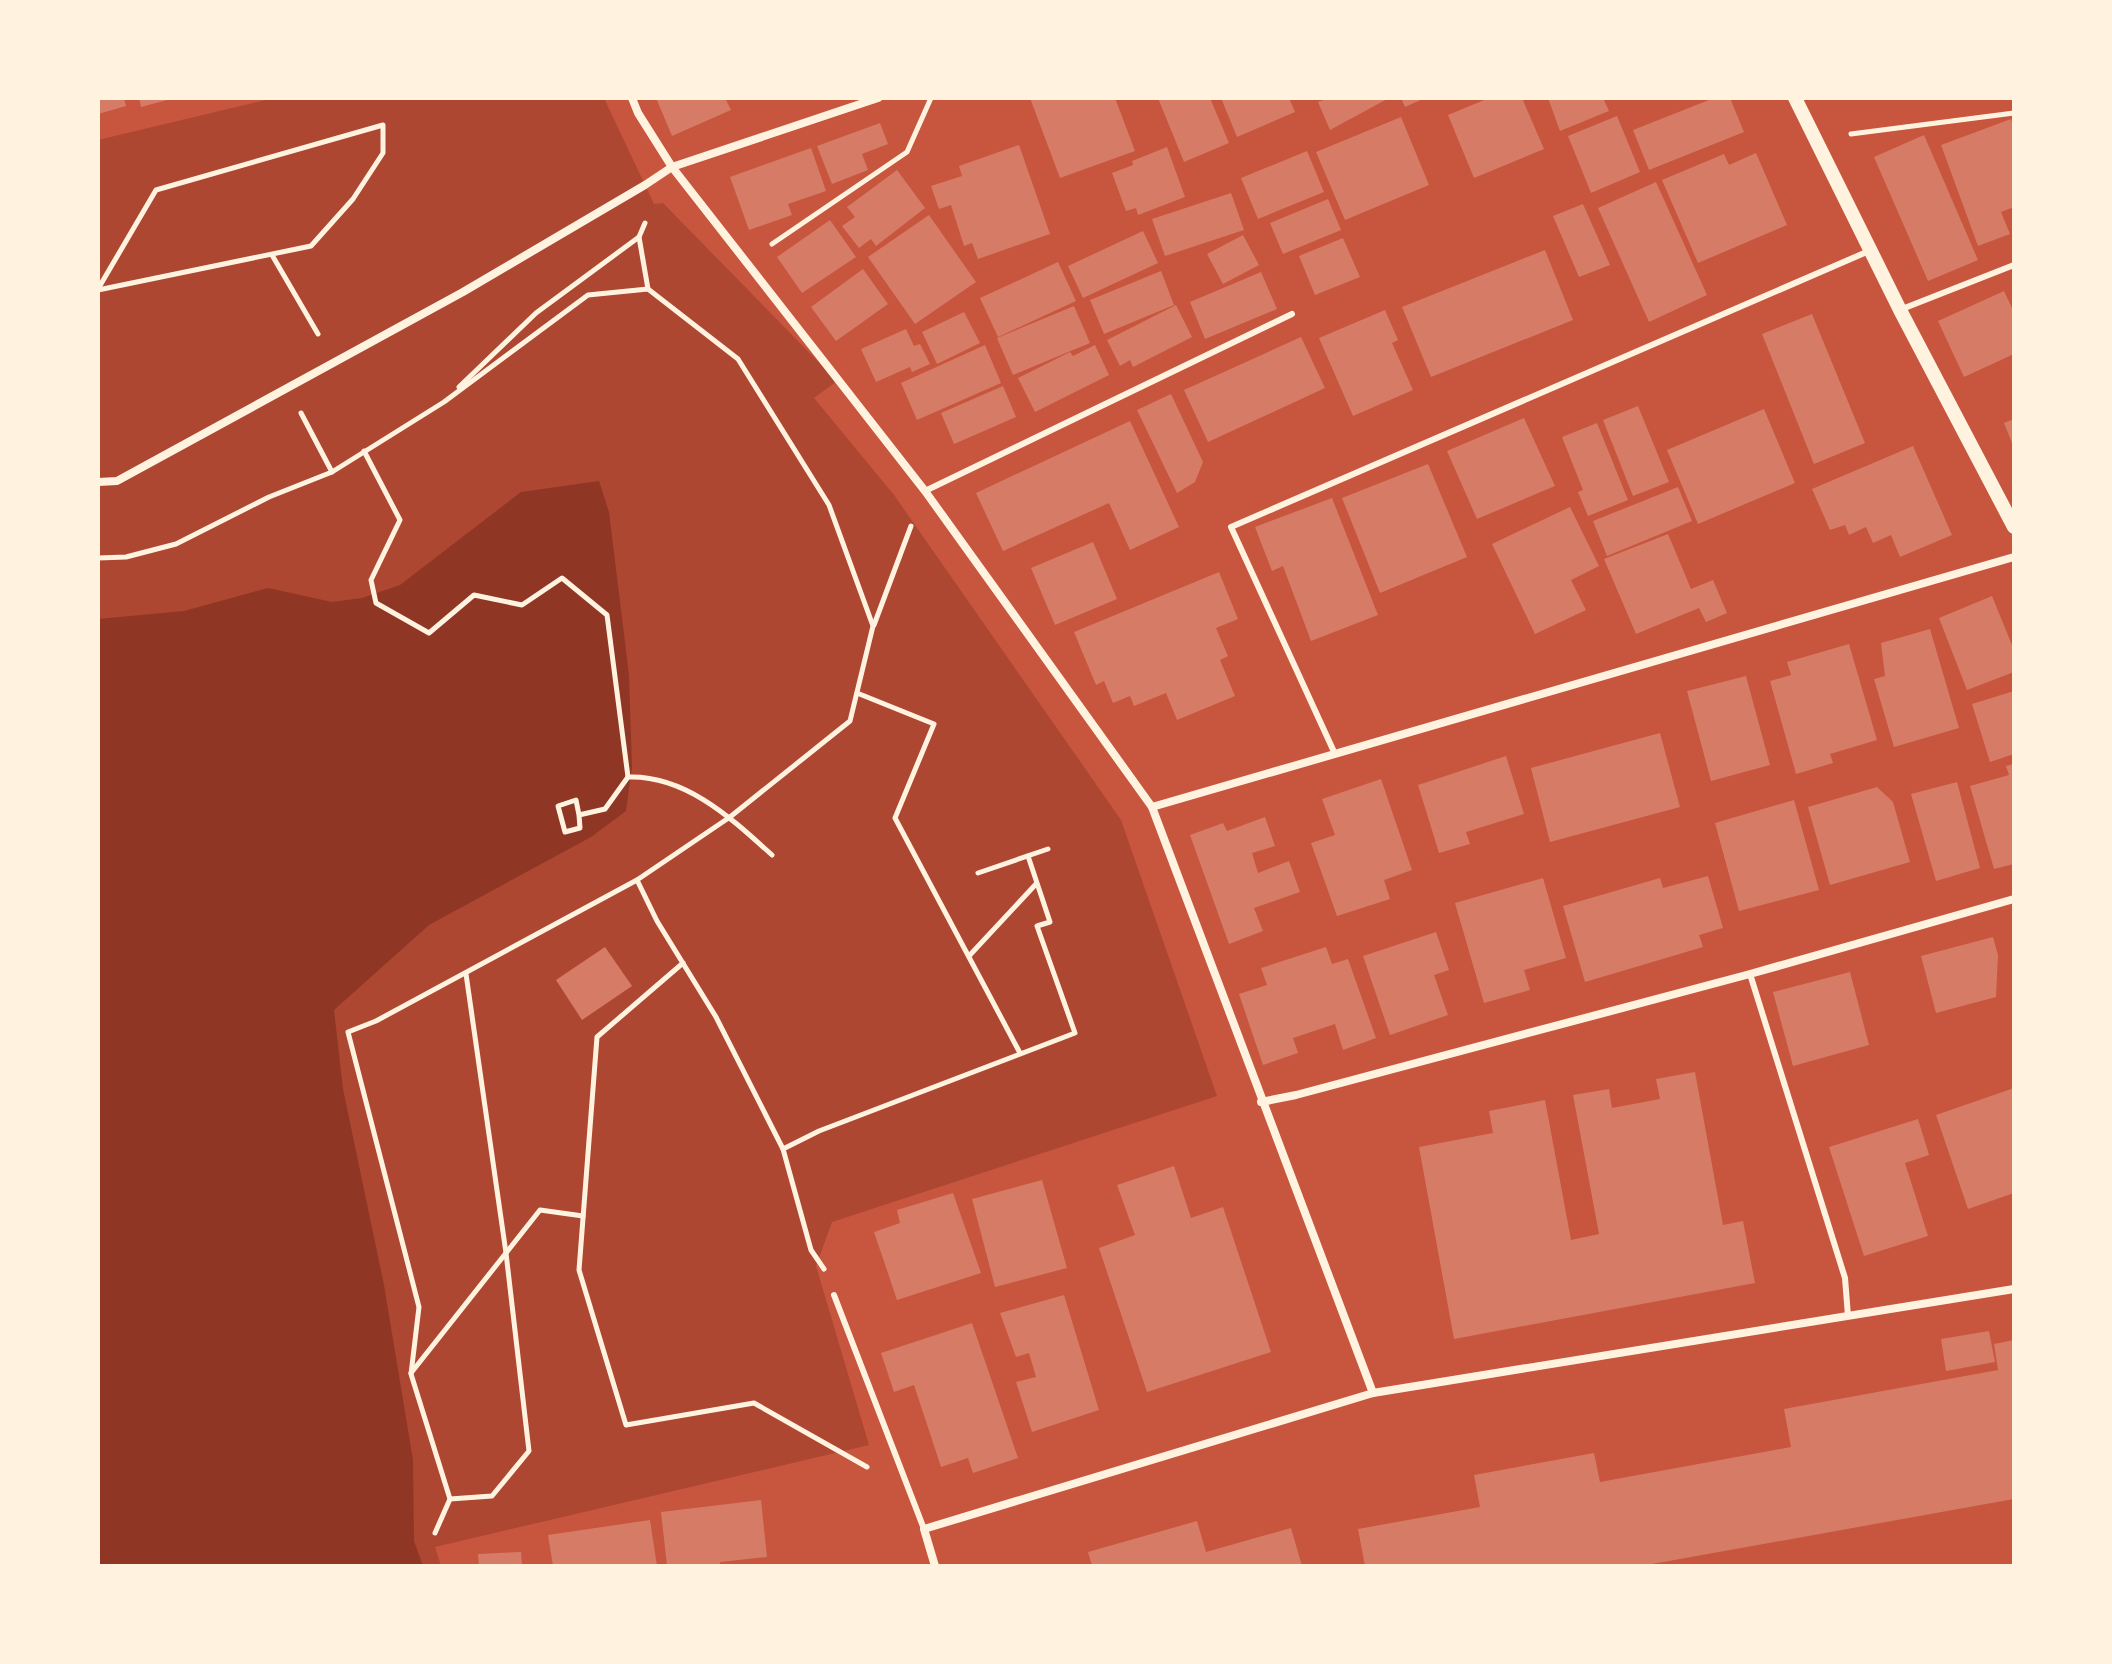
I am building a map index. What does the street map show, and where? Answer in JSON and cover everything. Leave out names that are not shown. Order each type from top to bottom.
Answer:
[{"type":"street","points":[[632,98],[672,167],[925,491],[1152,807],[1373,1393]]},
{"type":"street","points":[[98,482],[117,481],[463,292],[672,167],[878,98]]},
{"type":"street","points":[[1795,98],[1900,310],[2014,527]]},
{"type":"street","points":[[1152,807],[2014,557]]},
{"type":"street","points":[[1261,1102],[1750,974],[2014,899]]},
{"type":"street","points":[[935,1566],[924,1529],[1373,1393],[2014,1289]]},
{"type":"lane","points":[[1335,754],[1231,527],[1871,251]]},
{"type":"lane","points":[[1900,310],[2014,265]]},
{"type":"lane","points":[[925,491],[1292,314]]},
{"type":"lane","points":[[1750,974],[1845,1278],[1848,1316]]},
{"type":"lane","points":[[834,1295],[924,1529]]},
{"type":"path","points":[[738,254],[774,244],[907,152],[931,98]]},
{"type":"path","points":[[1814,139],[2014,113]]},
{"type":"path","points":[[383,125],[383,153],[353,199],[311,246],[98,289],[156,190],[383,125]]},
{"type":"path","points":[[444,402],[536,313],[639,237],[646,223]]},
{"type":"path","points":[[639,237],[648,289],[738,359],[829,505],[873,626]]},
{"type":"path","points":[[272,255],[334,362]]},
{"type":"path","points":[[98,558],[126,557],[176,544],[269,497],[332,472],[444,402],[588,295],[648,289]]},
{"type":"path","points":[[287,388],[332,472]]},
{"type":"path","points":[[364,451],[400,520],[371,580],[376,603],[429,633],[474,595],[522,605],[562,578],[607,615],[628,777],[605,809],[579,815]]},
{"type":"path","points":[[435,1533],[450,1499],[411,1374],[419,1307],[348,1032],[376,1021],[466,974],[637,880],[730,817],[850,721],[873,626],[925,491]]},
{"type":"path","points":[[857,693],[934,724],[895,818],[1021,1053]]},
{"type":"path","points":[[628,777],[649,777],[700,796],[730,817],[772,855]]},
{"type":"path","points":[[576,800],[579,815],[580,828],[565,832],[558,806],[576,800]]},
{"type":"path","points":[[978,873],[1048,849]]},
{"type":"path","points":[[783,1149],[819,1131],[1075,1033],[1037,926],[1050,922],[1028,856]]},
{"type":"path","points":[[637,880],[657,921],[716,1017],[783,1149],[811,1250],[830,1278],[834,1295]]},
{"type":"path","points":[[969,956],[1037,884]]},
{"type":"path","points":[[683,963],[597,1037],[579,1270],[626,1425],[754,1403],[910,1491]]},
{"type":"path","points":[[450,1499],[492,1496],[529,1451],[506,1253],[466,974]]},
{"type":"path","points":[[411,1374],[540,1210],[583,1216]]},
{"type":"shaded area","points":[[274,98],[604,98],[654,204],[663,203],[837,381],[814,398],[894,495],[1121,820],[1217,1096],[832,1222],[816,1266],[869,1445],[435,1547],[441,1566],[98,1566],[98,140]]},
{"type":"shaded area","points":[[599,481],[609,512],[629,675],[632,767],[626,811],[591,837],[429,925],[334,1010],[343,1089],[384,1285],[413,1460],[414,1541],[423,1566],[98,1566],[98,619],[184,611],[268,588],[332,602],[362,598],[400,585],[521,492]]},
{"type":"building","points":[[98,98],[124,98],[126,106],[98,114]]},
{"type":"building","points":[[139,98],[171,98],[171,99],[141,107]]},
{"type":"building","points":[[656,98],[725,98],[731,110],[672,136]]},
{"type":"building","points":[[1030,98],[1115,98],[1135,151],[1060,178]]},
{"type":"building","points":[[1158,98],[1210,98],[1229,143],[1184,162]]},
{"type":"building","points":[[1221,98],[1289,98],[1295,112],[1237,137]]},
{"type":"building","points":[[1329,98],[1389,98],[1330,130],[1318,102]]},
{"type":"building","points":[[1401,98],[1425,98],[1405,107]]},
{"type":"building","points":[[1489,98],[1522,98],[1544,149],[1474,178],[1448,115]]},
{"type":"building","points":[[1548,98],[1603,98],[1609,111],[1560,131]]},
{"type":"building","points":[[1714,98],[1730,98],[1744,132],[1649,170],[1633,130]]},
{"type":"building","points":[[1617,116],[1640,172],[1591,193],[1568,136]]},
{"type":"building","points":[[1401,117],[1429,185],[1345,220],[1316,152]]},
{"type":"building","points":[[2011,119],[2014,128],[2014,207],[2001,212],[2010,234],[1978,246],[1941,145]]},
{"type":"building","points":[[880,123],[888,144],[862,154],[868,170],[832,184],[817,146]]},
{"type":"building","points":[[1924,135],[1978,260],[1928,281],[1874,157]]},
{"type":"building","points":[[1019,145],[1050,234],[978,259],[972,243],[964,246],[951,205],[939,209],[931,186],[962,176],[959,166]]},
{"type":"building","points":[[1167,147],[1185,197],[1138,215],[1136,208],[1126,211],[1112,173]]},
{"type":"building","points":[[811,148],[826,191],[788,204],[792,215],[749,230],[730,177]]},
{"type":"building","points":[[1307,151],[1324,192],[1258,219],[1241,178]]},
{"type":"building","points":[[1756,153],[1787,225],[1698,263],[1662,180],[1724,154],[1729,165]]},
{"type":"building","points":[[897,170],[925,208],[876,246],[871,239],[859,248],[842,226],[855,217],[847,207]]},
{"type":"building","points":[[1656,182],[1707,295],[1649,322],[1598,208]]},
{"type":"building","points":[[1231,193],[1244,230],[1165,256],[1152,219]]},
{"type":"building","points":[[1328,199],[1341,230],[1283,254],[1270,223]]},
{"type":"building","points":[[1583,204],[1610,265],[1579,277],[1553,216]]},
{"type":"building","points":[[929,215],[976,282],[915,324],[868,257]]},
{"type":"building","points":[[830,220],[856,257],[802,293],[777,257]]},
{"type":"building","points":[[1143,231],[1158,263],[1083,298],[1068,266]]},
{"type":"building","points":[[1243,235],[1259,265],[1223,284],[1207,254]]},
{"type":"building","points":[[1343,238],[1360,277],[1315,295],[1299,256]]},
{"type":"building","points":[[1545,250],[1573,320],[1431,377],[1402,307]]},
{"type":"building","points":[[1058,262],[1076,301],[998,337],[980,298]]},
{"type":"building","points":[[863,269],[888,304],[836,341],[811,307]]},
{"type":"building","points":[[1161,271],[1174,305],[1104,334],[1090,300]]},
{"type":"building","points":[[1261,272],[1277,309],[1205,339],[1190,302]]},
{"type":"building","points":[[2004,291],[2014,312],[2014,354],[1964,377],[1938,321]]},
{"type":"building","points":[[1176,305],[1192,337],[1133,367],[1130,360],[1120,366],[1107,340]]},
{"type":"building","points":[[1074,306],[1090,343],[1013,375],[997,338]]},
{"type":"building","points":[[1385,310],[1398,340],[1392,343],[1413,390],[1353,416],[1319,338]]},
{"type":"building","points":[[964,312],[980,343],[937,364],[922,332]]},
{"type":"building","points":[[1812,314],[1865,443],[1814,464],[1762,334]]},
{"type":"building","points":[[906,329],[914,346],[920,344],[930,364],[912,372],[910,367],[876,382],[861,349]]},
{"type":"building","points":[[1301,337],[1325,388],[1208,442],[1184,390]]},
{"type":"building","points":[[985,345],[1001,383],[917,420],[901,383]]},
{"type":"building","points":[[1095,345],[1109,375],[1035,412],[1018,378],[1070,352],[1073,356]]},
{"type":"building","points":[[1003,386],[1016,417],[954,444],[941,413]]},
{"type":"building","points":[[1171,394],[1203,462],[1195,482],[1177,493],[1137,410]]},
{"type":"building","points":[[1638,406],[1669,482],[1633,496],[1603,420]]},
{"type":"building","points":[[1764,409],[1795,483],[1698,524],[1667,450]]},
{"type":"building","points":[[1524,418],[1555,486],[1477,519],[1447,451]]},
{"type":"building","points":[[2014,419],[2014,448],[2004,423]]},
{"type":"building","points":[[1130,421],[1179,527],[1130,550],[1109,503],[1003,551],[976,493]]},
{"type":"building","points":[[1597,423],[1628,500],[1588,516],[1578,492],[1583,490],[1562,437]]},
{"type":"building","points":[[1913,446],[1952,535],[1900,557],[1891,535],[1873,543],[1866,527],[1849,535],[1845,525],[1830,530],[1812,489]]},
{"type":"building","points":[[1428,464],[1467,557],[1380,593],[1342,498]]},
{"type":"building","points":[[1678,487],[1692,521],[1607,556],[1593,521]]},
{"type":"building","points":[[1332,498],[1378,615],[1311,641],[1283,566],[1272,571],[1255,527]]},
{"type":"building","points":[[1570,507],[1599,566],[1571,580],[1586,610],[1535,634],[1492,544]]},
{"type":"building","points":[[1668,534],[1691,589],[1713,580],[1727,613],[1706,622],[1699,608],[1636,634],[1604,559]]},
{"type":"building","points":[[1093,542],[1117,599],[1055,625],[1031,568]]},
{"type":"building","points":[[1219,572],[1238,619],[1216,628],[1228,656],[1220,660],[1235,696],[1177,720],[1166,693],[1134,706],[1130,696],[1113,703],[1104,681],[1096,685],[1074,632]]},
{"type":"building","points":[[1992,596],[2014,650],[2014,672],[1967,690],[1939,618]]},
{"type":"building","points":[[1930,629],[1959,728],[1894,747],[1874,679],[1885,676],[1881,643]]},
{"type":"building","points":[[1849,644],[1877,740],[1830,754],[1833,763],[1796,774],[1770,681],[1791,675],[1787,662]]},
{"type":"building","points":[[1746,676],[1770,765],[1711,781],[1687,691]]},
{"type":"building","points":[[2014,691],[2014,754],[1990,762],[1972,704]]},
{"type":"building","points":[[1660,733],[1680,807],[1550,842],[1531,768]]},
{"type":"building","points":[[1506,756],[1524,814],[1466,832],[1470,844],[1439,853],[1418,785]]},
{"type":"building","points":[[2014,764],[2014,864],[1994,869],[1970,786],[2009,775],[2006,766]]},
{"type":"building","points":[[1381,779],[1412,870],[1384,880],[1390,899],[1337,916],[1311,843],[1335,835],[1322,799]]},
{"type":"building","points":[[1957,782],[1980,868],[1936,881],[1911,794]]},
{"type":"building","points":[[1877,787],[1893,802],[1910,862],[1830,885],[1808,807]]},
{"type":"building","points":[[1794,800],[1819,890],[1739,911],[1715,823]]},
{"type":"building","points":[[1265,817],[1275,846],[1252,853],[1258,873],[1289,861],[1300,892],[1254,908],[1263,931],[1229,944],[1190,835],[1223,823],[1227,831]]},
{"type":"building","points":[[1708,876],[1723,928],[1699,935],[1703,947],[1585,982],[1563,906],[1660,878],[1663,888]]},
{"type":"building","points":[[1543,878],[1566,958],[1524,970],[1530,990],[1484,1003],[1455,903]]},
{"type":"building","points":[[1436,932],[1449,970],[1434,975],[1448,1015],[1390,1035],[1363,956]]},
{"type":"building","points":[[1993,937],[1998,955],[1996,997],[1936,1013],[1921,956]]},
{"type":"building","points":[[605,947],[632,986],[582,1020],[556,980]]},
{"type":"building","points":[[1326,947],[1332,964],[1348,959],[1376,1038],[1343,1050],[1335,1024],[1293,1038],[1298,1053],[1263,1065],[1239,994],[1267,985],[1261,968]]},
{"type":"building","points":[[1850,972],[1869,1045],[1793,1066],[1773,992]]},
{"type":"building","points":[[1695,1072],[1723,1225],[1743,1221],[1755,1283],[1454,1339],[1419,1147],[1493,1133],[1489,1111],[1545,1100],[1571,1240],[1599,1234],[1573,1095],[1609,1089],[1612,1108],[1660,1099],[1656,1079]]},
{"type":"building","points":[[2014,1088],[2014,1193],[1968,1209],[1936,1115]]},
{"type":"building","points":[[1918,1119],[1929,1155],[1905,1163],[1928,1236],[1864,1256],[1829,1147]]},
{"type":"building","points":[[1174,1166],[1191,1218],[1223,1207],[1271,1352],[1147,1392],[1099,1248],[1135,1235],[1117,1185]]},
{"type":"building","points":[[1042,1180],[1067,1268],[995,1287],[972,1199]]},
{"type":"building","points":[[953,1193],[981,1273],[897,1300],[874,1232],[900,1223],[897,1210]]},
{"type":"building","points":[[1064,1295],[1099,1410],[1032,1432],[1016,1382],[1036,1377],[1029,1353],[1016,1357],[1000,1313]]},
{"type":"building","points":[[972,1323],[1018,1458],[973,1473],[968,1458],[941,1467],[914,1385],[894,1392],[881,1353]]},
{"type":"building","points":[[1989,1331],[1995,1362],[1946,1371],[1941,1339]]},
{"type":"building","points":[[2014,1340],[2014,1499],[1641,1566],[1365,1566],[1358,1529],[1480,1507],[1474,1475],[1594,1453],[1600,1482],[1791,1447],[1784,1409],[1998,1370],[1994,1344]]},
{"type":"building","points":[[761,1500],[767,1557],[720,1562],[720,1566],[667,1566],[661,1512]]},
{"type":"building","points":[[650,1520],[657,1566],[553,1566],[548,1535]]},
{"type":"building","points":[[1197,1521],[1206,1552],[1291,1528],[1302,1566],[1092,1566],[1088,1552]]},
{"type":"building","points":[[521,1552],[522,1566],[479,1566],[478,1554]]}]
